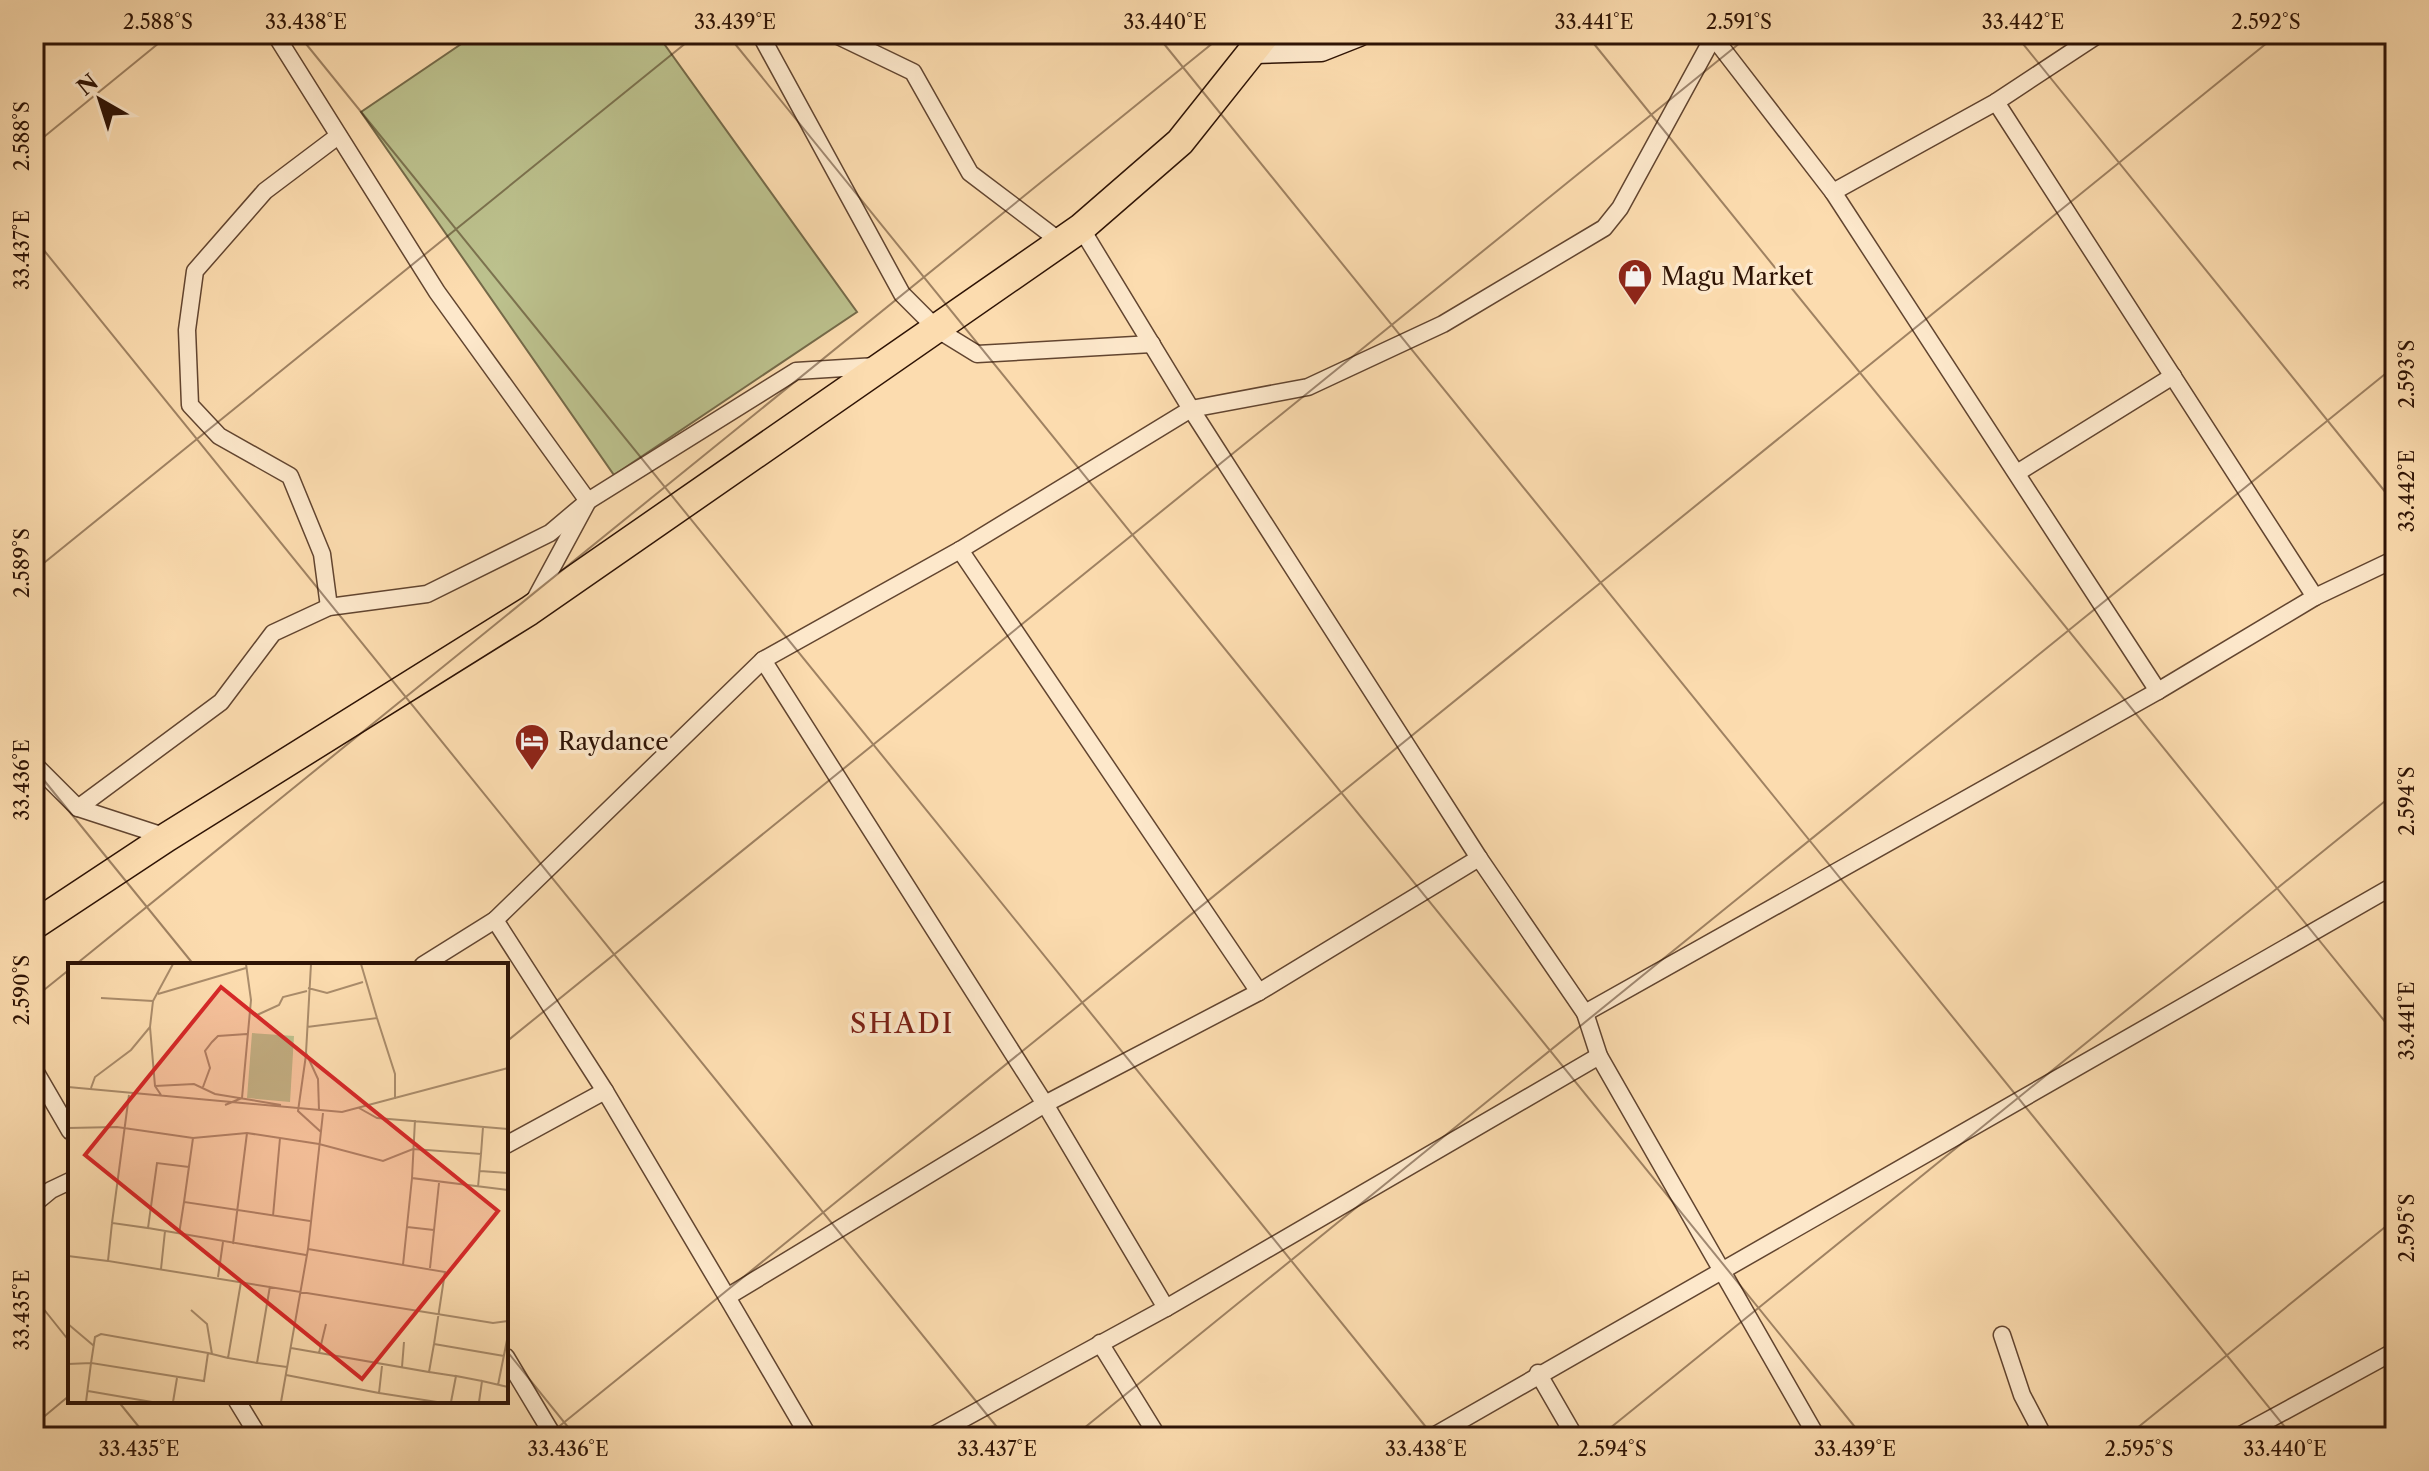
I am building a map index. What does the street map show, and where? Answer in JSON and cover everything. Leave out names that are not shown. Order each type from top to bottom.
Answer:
[{"type":"highway","points":[[34,925],[167,837],[529,611],[1071,235],[1180,142],[1260,43]]},
{"type":"main road","points":[[1260,43],[1321,49],[1359,34]]},
{"type":"street","points":[[275,34],[437,292],[588,501]]},
{"type":"street","points":[[760,34],[902,294],[938,330],[977,354],[1152,344]]},
{"type":"street","points":[[834,34],[913,72],[970,173],[1071,235],[1152,344],[1479,858],[1585,1013],[1599,1056],[1817,1437]]},
{"type":"street","points":[[1833,192],[1996,102],[2099,34]]},
{"type":"street","points":[[426,963],[495,920],[763,660],[960,550],[1191,409],[1308,387],[1443,324],[1604,228],[1620,208],[1713,35],[1833,192],[2158,691]]},
{"type":"street","points":[[1996,102],[2315,597]]},
{"type":"street","points":[[329,607],[322,554],[290,476],[219,436],[190,405],[187,330],[195,271],[265,191],[338,136]]},
{"type":"street","points":[[78,808],[221,702],[273,633],[329,607],[427,594],[550,533],[588,501],[796,371],[886,366]]},
{"type":"street","points":[[2017,473],[2173,376]]},
{"type":"street","points":[[529,611],[588,501]]},
{"type":"street","points":[[960,550],[1259,992]]},
{"type":"street","points":[[1585,1013],[2158,691],[2315,597],[2395,559]]},
{"type":"street","points":[[763,660],[1045,1104],[1166,1308]]},
{"type":"street","points":[[34,764],[78,808],[167,837]]},
{"type":"street","points":[[727,1297],[1045,1104],[1259,992],[1479,858]]},
{"type":"street","points":[[1432,1437],[1538,1373],[2395,885]]},
{"type":"street","points":[[495,920],[605,1091],[809,1437]]},
{"type":"street","points":[[930,1437],[1166,1308],[1599,1056]]},
{"type":"street","points":[[34,1069],[68,1128]]},
{"type":"street","points":[[508,1144],[605,1091]]},
{"type":"street","points":[[34,1204],[51,1190],[68,1182]]},
{"type":"street","points":[[2002,1335],[2022,1395],[2044,1437]]},
{"type":"street","points":[[1100,1343],[1158,1437]]},
{"type":"street","points":[[2237,1437],[2395,1351]]},
{"type":"street","points":[[508,1360],[554,1437]]},
{"type":"street","points":[[1538,1373],[1575,1437]]},
{"type":"street","points":[[238,1403],[259,1437]]},
{"type":"green space","points":[[476,34],[657,34],[857,312],[614,475],[361,112]]},
{"type":"place","name":"Magu Market","points":[[1635,307]]},
{"type":"place","name":"Raydance","points":[[532,772]]},
{"type":"district","name":"SHADI","points":[[902,1023]]}]
